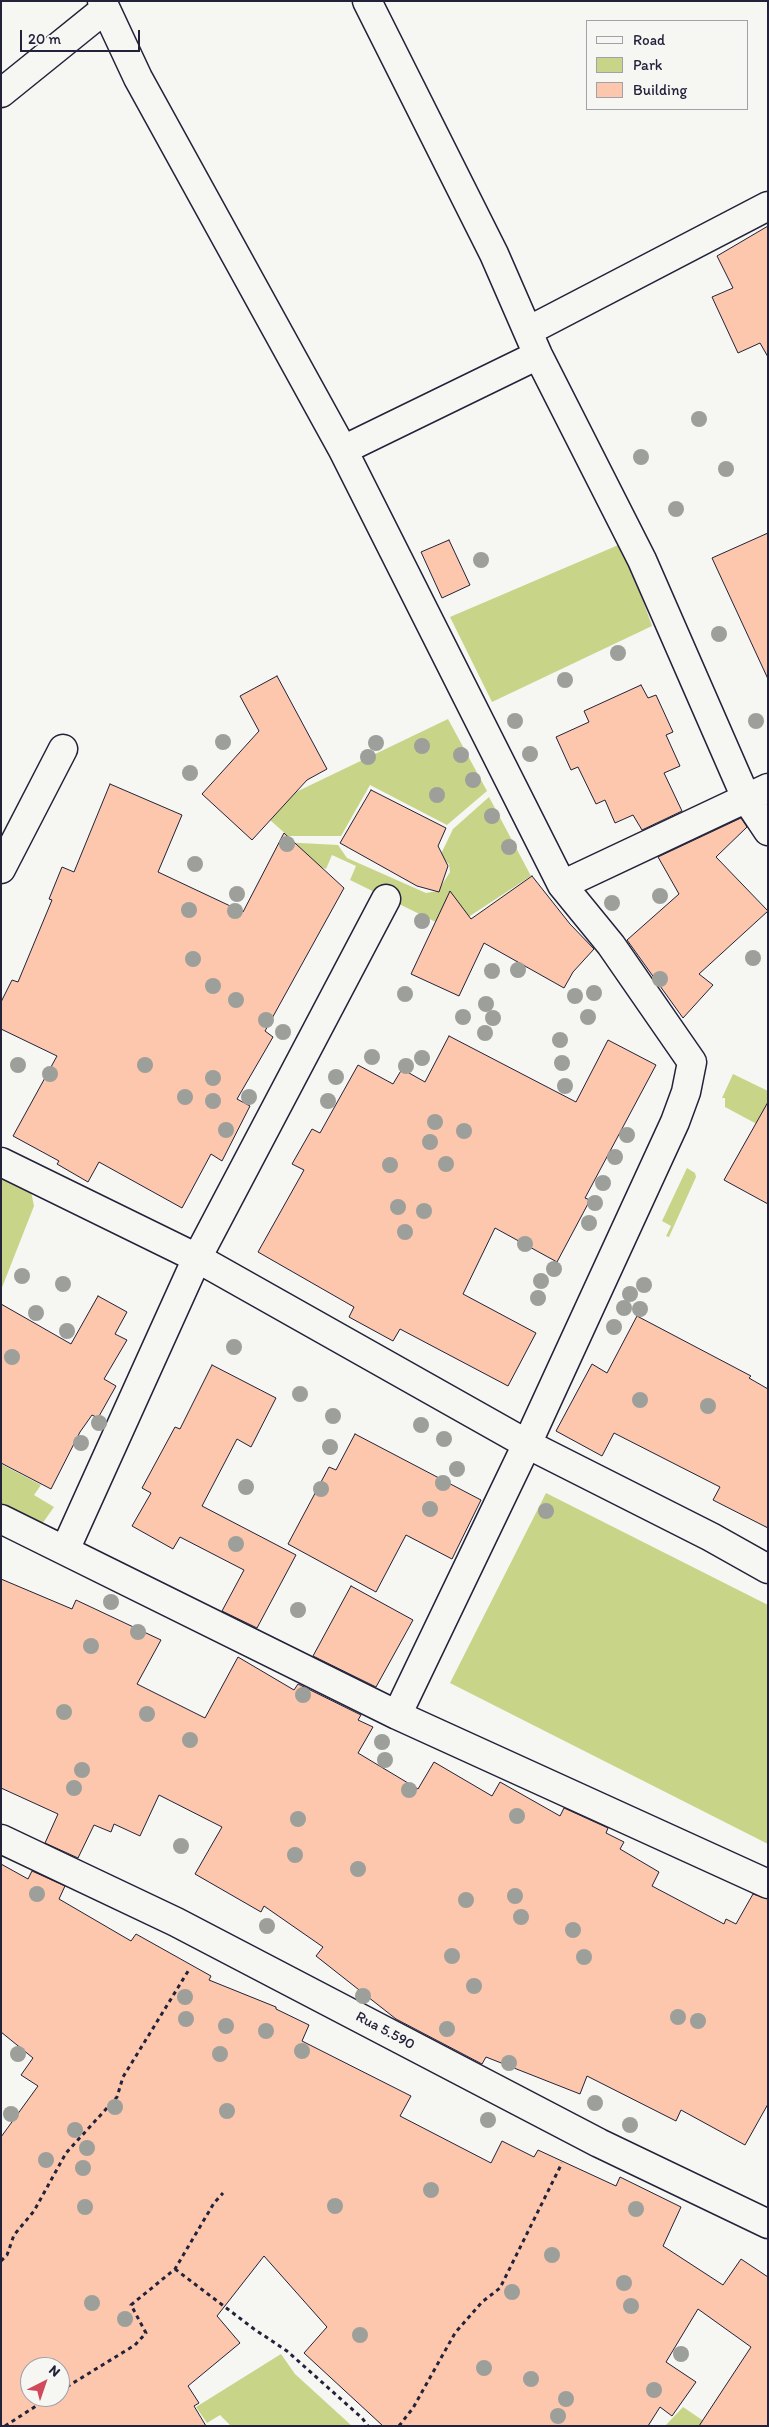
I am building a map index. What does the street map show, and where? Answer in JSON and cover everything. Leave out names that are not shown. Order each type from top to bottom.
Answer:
[{"type":"street","points":[[367,1],[494,254],[533,343],[757,793],[768,832]]},
{"type":"street","points":[[1,93],[103,5],[138,78],[343,450],[562,885],[612,945],[692,1062],[686,1092],[675,1122],[527,1444],[397,1715]]},
{"type":"street","points":[[343,450],[533,343],[768,206]]},
{"type":"street","points":[[1,869],[63,749]]},
{"type":"street","points":[[562,885],[757,793]]},
{"type":"street","points":[[65,1550],[198,1258],[386,899]]},
{"type":"street","points":[[1,1162],[198,1258],[527,1444],[711,1537],[768,1569]]},
{"type":"street","points":[[1,1519],[397,1715],[768,1884]]},
{"type":"street","name":"Rua 5.590","points":[[1,1839],[206,1938],[575,2130],[768,2224]]},
{"type":"path","points":[[1,2261],[7,2255],[14,2235],[34,2211],[66,2153],[117,2097],[123,2077],[161,2017],[206,1938]]},
{"type":"path","points":[[399,2426],[413,2408],[455,2332],[482,2302],[500,2288],[560,2168],[575,2130]]},
{"type":"path","points":[[70,2385],[135,2345],[146,2333],[131,2305],[175,2269],[214,2203],[223,2193]]},
{"type":"path","points":[[175,2269],[254,2330],[287,2351],[362,2418],[368,2426]]},
{"type":"path","points":[[6,2426],[35,2407]]},
{"type":"green space","points":[[623,543],[652,626],[492,702],[450,617]]},
{"type":"green space","points":[[448,719],[487,791],[447,825],[370,785],[341,836],[288,836],[270,820],[296,792]]},
{"type":"green space","points":[[489,797],[531,876],[450,929],[350,880],[356,866],[332,855],[326,869],[275,849],[281,842],[338,845],[347,858],[426,893],[438,891],[450,872],[449,864],[440,856],[453,829]]},
{"type":"green space","points":[[733,1074],[768,1091],[768,1130],[725,1107],[725,1098],[722,1098]]},
{"type":"green space","points":[[687,1168],[695,1173],[696,1177],[669,1237],[666,1236],[671,1226],[662,1221]]},
{"type":"green space","points":[[1,1169],[31,1191],[34,1206],[1,1290]]},
{"type":"green space","points":[[1,1464],[41,1485],[34,1495],[54,1507],[42,1524],[1,1506]]},
{"type":"green space","points":[[546,1493],[768,1605],[768,1844],[450,1683]]},
{"type":"green space","points":[[281,2354],[295,2374],[352,2426],[231,2426],[220,2415],[207,2423],[196,2407]]},
{"type":"green space","points":[[683,2407],[711,2426],[665,2426]]},
{"type":"building","points":[[768,226],[768,357],[760,343],[738,353],[712,297],[733,288],[717,256]]},
{"type":"building","points":[[768,533],[768,679],[712,558]]},
{"type":"building","points":[[449,540],[470,585],[442,598],[421,552]]},
{"type":"building","points":[[277,676],[327,769],[307,780],[252,840],[202,794],[259,731],[240,696]]},
{"type":"building","points":[[641,685],[648,698],[656,695],[673,732],[666,735],[680,766],[664,773],[682,811],[642,830],[633,815],[615,823],[605,800],[596,804],[578,767],[571,770],[556,737],[589,722],[584,711]]},
{"type":"building","points":[[110,784],[182,815],[158,872],[243,912],[284,833],[344,888],[265,1031],[273,1037],[237,1099],[250,1106],[222,1161],[211,1154],[182,1208],[99,1162],[88,1182],[57,1164],[59,1161],[13,1136],[57,1056],[1,1029],[1,1002],[12,980],[18,982],[52,900],[49,899],[62,867],[74,872]]},
{"type":"building","points":[[371,790],[446,828],[438,846],[448,866],[439,892],[417,886],[340,843]]},
{"type":"building","points":[[741,818],[747,827],[716,857],[768,911],[699,974],[713,985],[683,1018],[627,940],[679,894],[658,857]]},
{"type":"building","points":[[532,876],[570,924],[594,949],[573,972],[564,988],[484,943],[459,996],[411,974],[450,891],[471,919]]},
{"type":"building","points":[[449,1036],[576,1102],[608,1040],[656,1065],[585,1198],[590,1200],[557,1262],[495,1228],[463,1294],[536,1333],[508,1386],[400,1329],[393,1341],[349,1317],[354,1307],[258,1252],[304,1170],[292,1164],[312,1129],[320,1133],[358,1065],[393,1084],[402,1069],[425,1082]]},
{"type":"building","points":[[768,1102],[768,1204],[724,1180]]},
{"type":"building","points":[[98,1296],[127,1312],[115,1334],[127,1340],[104,1379],[116,1386],[98,1418],[92,1415],[80,1432],[51,1489],[1,1463],[1,1304],[71,1344]]},
{"type":"building","points":[[637,1316],[751,1376],[749,1378],[768,1389],[768,1528],[713,1500],[720,1487],[614,1433],[602,1456],[556,1431],[592,1364],[607,1373]]},
{"type":"building","points":[[212,1365],[276,1398],[251,1447],[237,1439],[202,1506],[296,1555],[257,1628],[222,1611],[244,1570],[180,1537],[173,1549],[132,1526],[151,1493],[142,1488],[175,1427],[180,1429]]},
{"type":"building","points":[[355,1434],[481,1500],[452,1559],[406,1535],[376,1592],[288,1544],[329,1467],[336,1470]]},
{"type":"building","points":[[1,1579],[72,1609],[76,1600],[161,1640],[137,1684],[205,1718],[238,1657],[294,1690],[298,1684],[361,1715],[358,1720],[373,1727],[358,1753],[418,1789],[434,1762],[492,1796],[500,1782],[560,1816],[564,1808],[608,1828],[606,1833],[624,1842],[620,1849],[659,1872],[652,1886],[724,1924],[726,1919],[736,1924],[753,1894],[768,1899],[768,2104],[745,2145],[681,2110],[676,2121],[587,2076],[580,2094],[486,2057],[482,2064],[396,2019],[316,1956],[323,1947],[264,1906],[261,1912],[195,1874],[222,1827],[159,1795],[140,1836],[114,1824],[111,1832],[94,1825],[78,1858],[45,1843],[58,1814],[1,1788]]},
{"type":"building","points":[[351,1586],[413,1620],[376,1687],[313,1656]]},
{"type":"building","points":[[1,1864],[28,1879],[32,1871],[65,1886],[59,1899],[131,1941],[136,1934],[211,1976],[209,1980],[276,2007],[276,2009],[309,2025],[302,2041],[411,2096],[400,2116],[491,2163],[502,2141],[534,2157],[538,2150],[616,2186],[620,2177],[681,2207],[663,2246],[723,2285],[741,2259],[768,2277],[768,2426],[699,2426],[751,2347],[698,2309],[666,2362],[696,2382],[672,2416],[660,2407],[648,2426],[383,2426],[304,2353],[327,2327],[264,2256],[217,2316],[240,2343],[188,2386],[199,2403],[194,2406],[206,2426],[1,2426],[1,2137],[38,2086],[21,2075],[33,2058],[1,2032]]}]
